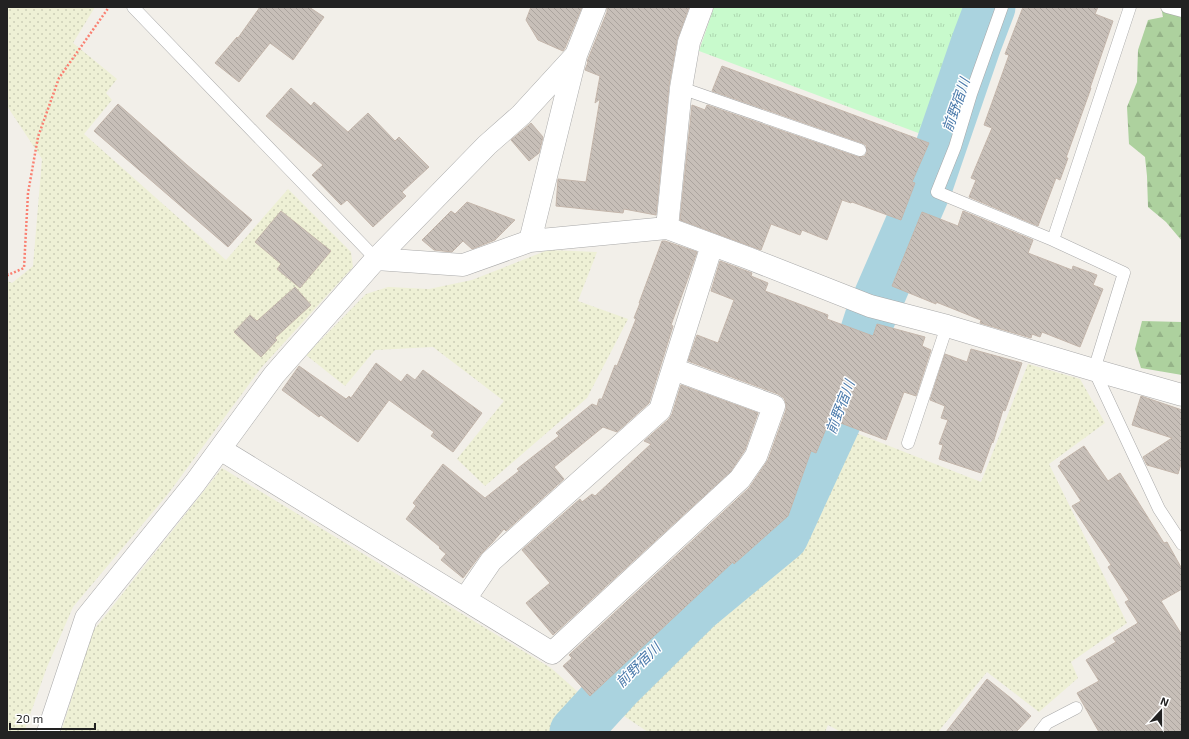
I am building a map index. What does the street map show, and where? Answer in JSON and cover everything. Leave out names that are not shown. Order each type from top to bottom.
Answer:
[{"type":"street","points":[[530,241],[576,55],[595,7]]},
{"type":"street","points":[[667,228],[681,88],[689,42],[702,7]]},
{"type":"street","points":[[48,732],[86,618],[190,490],[274,375],[376,258],[487,145],[520,115],[576,55]]},
{"type":"street","points":[[376,258],[463,265],[530,241],[667,228],[870,306],[947,326],[1182,395]]},
{"type":"street","points":[[465,599],[491,561],[660,410],[712,245]]},
{"type":"street","points":[[220,449],[552,653],[740,479],[756,456],[774,406],[673,369]]},
{"type":"lane","points":[[132,7],[376,258]]},
{"type":"lane","points":[[1002,7],[971,94],[955,147],[937,192],[1053,240],[1124,272],[1094,370],[1159,509],[1182,544]]},
{"type":"lane","points":[[1053,240],[1130,7]]},
{"type":"lane","points":[[1167,7],[1182,11]]},
{"type":"lane","points":[[681,88],[860,150]]},
{"type":"lane","points":[[908,443],[947,326]]},
{"type":"lane","points":[[1040,732],[1047,723],[1076,708]]},
{"type":"path","points":[[7,274],[8,275],[24,268],[28,194],[38,137],[59,78],[109,7]]},
{"type":"green space","points":[[7,7],[95,7],[73,43],[117,79],[106,93],[112,100],[84,134],[226,260],[288,189],[351,252],[353,267],[261,368],[168,494],[73,607],[47,667],[24,732],[7,732],[7,281],[12,283],[33,266],[42,159],[7,106]]},
{"type":"green space","points":[[714,7],[991,7],[945,143],[699,51]]},
{"type":"green space","points":[[1161,7],[1182,7],[1182,241],[1166,222],[1148,207],[1145,157],[1129,144],[1127,107],[1137,82],[1138,50],[1148,20],[1163,17]]},
{"type":"green space","points":[[548,250],[597,252],[578,301],[628,319],[587,398],[485,486],[457,459],[504,401],[433,347],[375,350],[345,386],[306,355],[366,294],[388,287],[429,289],[472,280]]},
{"type":"green space","points":[[1142,321],[1182,322],[1182,375],[1141,368],[1135,349]]},
{"type":"green space","points":[[1028,364],[1080,379],[1105,423],[1049,464],[1127,623],[1071,662],[1078,678],[1039,712],[987,672],[938,732],[841,732],[828,725],[825,732],[648,732],[606,704],[701,612],[793,538],[846,429],[981,482]]},
{"type":"green space","points":[[222,468],[551,668],[587,700],[564,732],[61,732],[93,631]]},
{"type":"building","points":[[260,7],[309,7],[324,17],[293,60],[270,43],[239,82],[215,63],[237,37],[238,38]]},
{"type":"building","points":[[531,7],[582,7],[563,51],[538,40],[526,20]]},
{"type":"building","points":[[607,7],[689,7],[677,40],[669,86],[656,215],[624,209],[623,213],[556,206],[558,179],[586,182],[600,99],[595,103],[600,76],[585,70],[587,61],[607,12]]},
{"type":"building","points":[[1023,7],[1098,7],[1095,14],[1113,21],[1066,158],[1068,158],[1060,180],[1056,178],[1038,226],[969,197],[976,180],[971,178],[992,128],[984,125],[1009,55],[1005,54]]},
{"type":"building","points":[[722,66],[929,143],[912,182],[915,183],[901,220],[852,202],[842,200],[827,240],[802,230],[800,235],[771,224],[761,250],[680,220],[692,105],[705,110],[707,105],[858,157],[865,156],[867,152],[866,145],[862,143],[712,91]]},
{"type":"building","points":[[291,88],[311,106],[314,102],[348,132],[368,113],[395,141],[399,137],[429,167],[402,192],[406,196],[373,227],[347,200],[341,205],[312,175],[323,165],[266,116]]},
{"type":"building","points":[[118,104],[252,220],[228,247],[94,131]]},
{"type":"building","points":[[531,123],[543,137],[539,153],[529,161],[511,140]]},
{"type":"building","points":[[467,202],[515,220],[495,240],[472,249],[463,241],[452,252],[434,250],[422,240],[451,211],[455,214]]},
{"type":"building","points":[[281,211],[331,251],[300,288],[277,269],[281,264],[255,242]]},
{"type":"building","points":[[963,211],[1033,240],[1028,253],[1072,270],[1073,266],[1097,275],[1093,285],[1103,289],[1080,347],[1042,332],[1040,337],[1032,334],[1031,338],[980,323],[981,320],[892,286],[922,212],[958,226]]},
{"type":"building","points":[[662,241],[697,252],[671,325],[673,326],[649,403],[617,432],[603,427],[554,467],[564,479],[506,531],[504,529],[481,554],[463,578],[441,560],[446,554],[439,548],[440,547],[406,519],[416,506],[413,503],[443,464],[485,498],[519,471],[517,469],[559,436],[556,433],[592,404],[597,406],[599,399],[602,399],[615,365],[617,366],[636,319],[634,318],[639,303]]},
{"type":"building","points":[[720,261],[752,273],[751,276],[768,283],[765,291],[828,315],[827,319],[873,336],[877,324],[925,337],[922,346],[931,350],[916,396],[904,392],[886,440],[830,419],[816,453],[811,451],[788,516],[734,564],[733,562],[590,696],[563,666],[572,658],[569,655],[749,488],[768,460],[786,410],[784,398],[778,394],[688,361],[697,335],[718,343],[734,300],[711,291]]},
{"type":"building","points":[[295,287],[311,305],[275,338],[277,340],[261,357],[234,332],[250,315],[257,321]]},
{"type":"building","points":[[971,349],[1022,363],[1005,411],[1003,410],[993,443],[992,442],[981,473],[939,459],[943,445],[939,444],[948,420],[941,418],[945,406],[930,400],[945,354],[967,362]]},
{"type":"building","points":[[376,363],[401,382],[407,374],[415,380],[423,370],[482,413],[453,452],[431,436],[434,432],[389,400],[358,442],[321,415],[319,417],[282,390],[299,366],[346,399],[349,396],[351,398]]},
{"type":"building","points":[[681,385],[758,413],[745,450],[731,471],[553,635],[526,603],[550,583],[522,550],[580,499],[582,502],[592,494],[595,496],[651,444],[644,441],[669,419]]},
{"type":"building","points":[[1141,396],[1182,410],[1182,461],[1178,474],[1147,465],[1143,457],[1172,438],[1132,425]]},
{"type":"building","points":[[1084,446],[1108,481],[1120,473],[1164,543],[1167,542],[1182,569],[1182,589],[1161,601],[1182,635],[1182,732],[1099,732],[1077,693],[1099,681],[1086,660],[1116,642],[1113,638],[1138,623],[1125,602],[1129,600],[1108,567],[1111,565],[1072,506],[1081,501],[1058,466],[1061,464],[1060,462]]},
{"type":"building","points":[[987,679],[1031,716],[1016,732],[946,732]]},
{"type":"waterway","name":"前野宿川","points":[[575,732],[619,684],[697,607],[783,536],[839,414],[870,318],[928,184],[990,7]]}]
